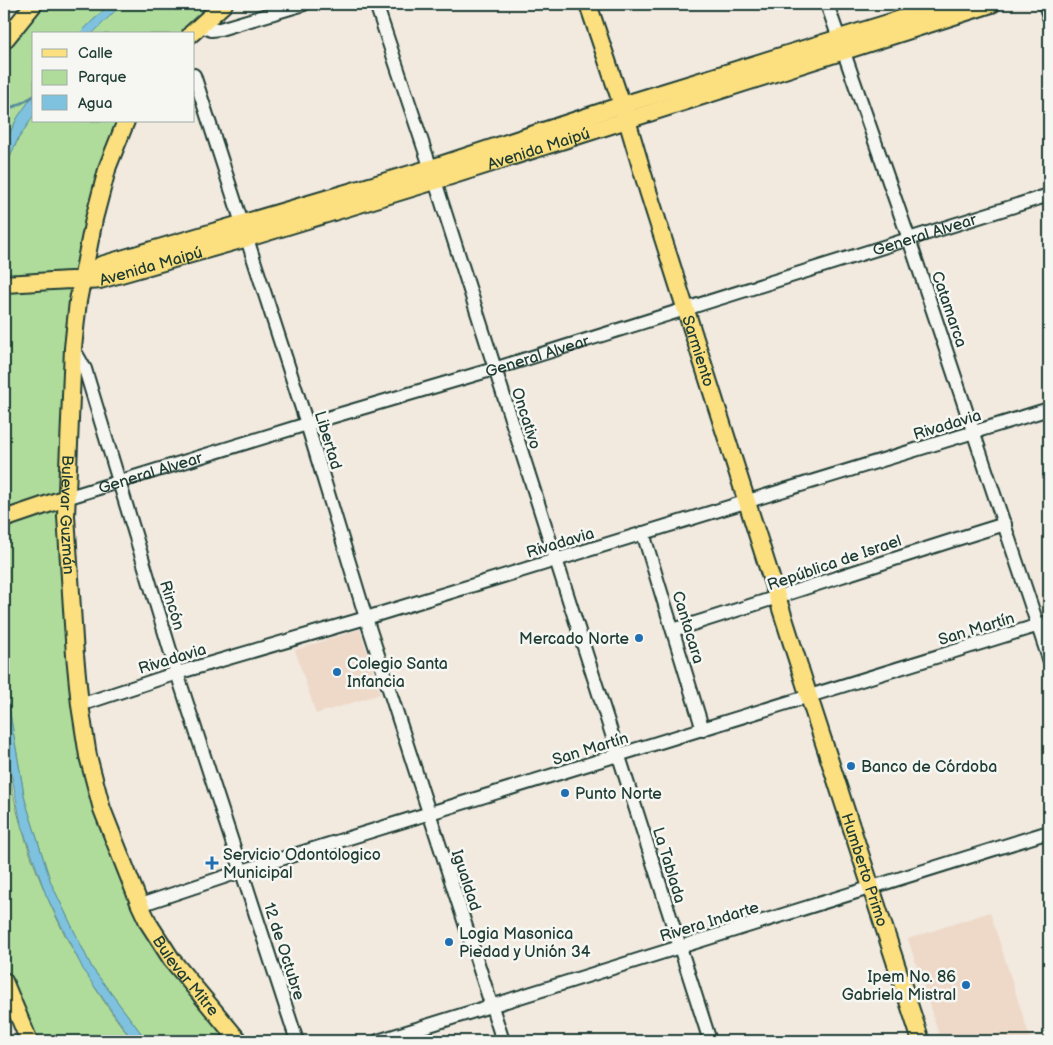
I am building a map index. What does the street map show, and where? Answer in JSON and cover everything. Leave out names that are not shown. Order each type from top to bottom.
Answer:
[{"type":"main road","points":[[4,41],[34,4]]},
{"type":"main road","points":[[195,29],[224,4]]},
{"type":"main road","name":"Sarmiento","points":[[588,4],[809,697]]},
{"type":"main road","name":"Avenida Maipú","points":[[842,45],[950,4]]},
{"type":"main road","name":"Avenida Maipú","points":[[4,284],[82,280],[101,266],[245,231],[433,175],[624,112],[842,45],[992,4]]},
{"type":"main road","name":"Bulevar Guzmán","points":[[126,122],[108,166],[94,219],[82,280],[72,348],[66,498],[75,655],[88,756],[102,810],[140,905]]},
{"type":"main road","name":"General Alvear","points":[[4,519],[66,498]]},
{"type":"main road","name":"Humberto Primo","points":[[809,697],[921,1041]]},
{"type":"main road","name":"Bulevar Mitre","points":[[140,905],[149,924],[172,960],[240,1041]]},
{"type":"main road","points":[[4,981],[29,1041]]},
{"type":"street","points":[[195,29],[211,30],[220,28],[304,4]]},
{"type":"street","name":"Oncativo","points":[[376,4],[433,175],[619,756]]},
{"type":"street","name":"Catamarca","points":[[827,4],[1005,524],[1044,624],[1049,659]]},
{"type":"street","points":[[1045,4],[1049,17]]},
{"type":"street","name":"Libertad","points":[[195,78],[307,424],[429,815]]},
{"type":"street","name":"General Alvear","points":[[66,498],[494,369],[1049,195]]},
{"type":"street","name":"Rincón","points":[[72,348],[85,369],[177,673],[242,872]]},
{"type":"street","name":"Rivadavia","points":[[80,705],[177,673],[366,618],[1049,409]]},
{"type":"street","name":"República de Israel","points":[[673,630],[1005,524]]},
{"type":"street","name":"Cantacara","points":[[643,534],[703,730]]},
{"type":"street","name":"San Martín","points":[[140,905],[1044,624]]},
{"type":"street","name":"La Tablada","points":[[619,756],[710,1041]]},
{"type":"street","name":"Igualdad","points":[[429,815],[503,1041]]},
{"type":"street","name":"Rivera Indarte","points":[[378,1041],[1049,832]]},
{"type":"street","name":"12 de Octubre","points":[[242,872],[297,1041]]},
{"type":"shaded area","name":"Colegio Santa Infancia","points":[[360,629],[380,694],[316,714],[295,650]]},
{"type":"shaded area","points":[[990,912],[1031,1041],[941,1041],[908,939]]},
{"type":"green space","points":[[34,4],[110,4],[81,32],[32,32],[32,97],[18,117],[4,144],[4,41]]},
{"type":"green space","points":[[122,4],[224,4],[193,32],[94,32]]},
{"type":"green space","points":[[32,118],[32,122],[126,122],[94,219],[67,477],[84,734],[140,905],[239,1041],[147,1041],[92,968],[51,883],[25,800],[4,679],[4,171],[18,139]]},
{"type":"green space","points":[[4,735],[18,814],[41,883],[53,911],[82,966],[133,1041],[29,1041],[4,981]]},
{"type":"water","points":[[110,4],[122,4],[94,32],[81,32]]},
{"type":"water","points":[[32,97],[32,118],[18,139],[4,170],[4,144],[18,117]]},
{"type":"water","points":[[4,679],[25,800],[51,883],[92,968],[147,1041],[133,1041],[85,973],[46,895],[21,824],[4,734]]},
{"type":"waterway","points":[[4,109],[16,106],[32,97]]},
{"type":"place","name":"Mercado Norte","points":[[639,638]]},
{"type":"place","name":"Colegio Santa Infancia","points":[[337,672]]},
{"type":"place","name":"Banco de Córdoba","points":[[851,766]]},
{"type":"place","name":"Punto Norte","points":[[565,793]]},
{"type":"place","name":"Servicio Odontologico Municipal","points":[[212,863]]},
{"type":"place","name":"Logia Masonica Piedad y Unión 34","points":[[449,942]]},
{"type":"place","name":"Ipem No. 86 Gabriela Mistral","points":[[966,985]]}]
